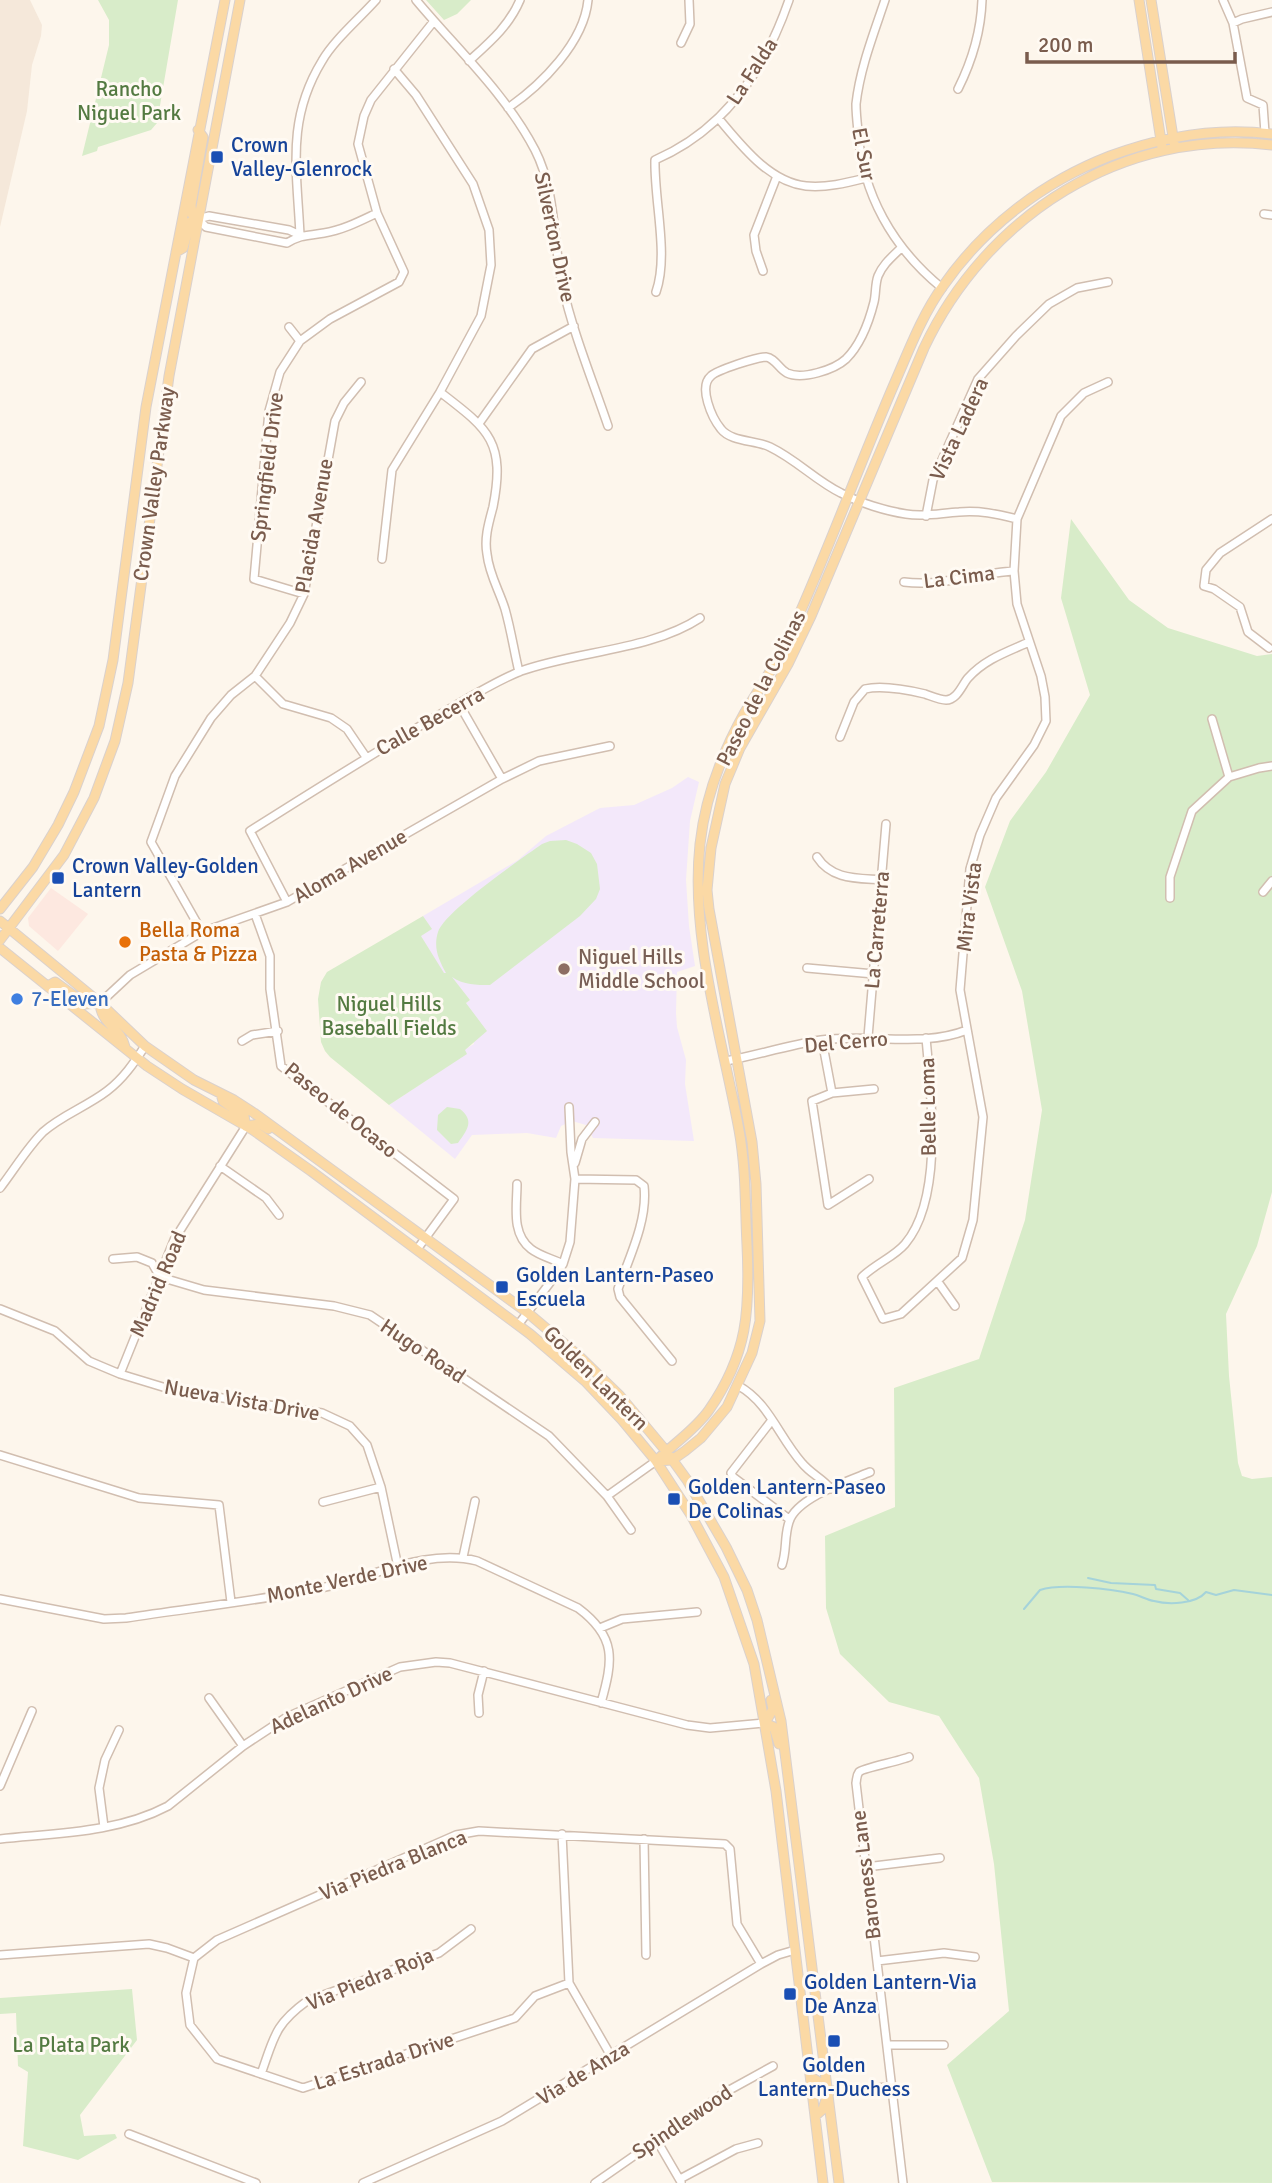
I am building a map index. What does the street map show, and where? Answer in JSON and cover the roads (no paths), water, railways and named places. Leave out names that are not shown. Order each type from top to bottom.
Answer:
[{"type":"main road","name":"Crown Valley Parkway","points":[[0,909],[33,867],[58,825],[74,792],[99,726],[113,660],[146,407],[225,0]]},
{"type":"main road","name":"Crown Valley Parkway","points":[[0,940],[47,879],[80,827],[115,741],[128,683],[164,405],[240,0]]},
{"type":"main road","points":[[1139,0],[1163,152]]},
{"type":"main road","points":[[1151,0],[1174,148]]},
{"type":"main road","points":[[176,252],[183,248],[190,222],[198,219],[192,214],[191,205],[203,137],[198,130]]},
{"type":"main road","name":"Paseo de la Colinas","points":[[656,1461],[709,1411],[727,1379],[744,1336],[748,1314],[744,1168],[699,918],[699,859],[704,819],[722,761],[793,628],[915,337],[942,288],[999,223],[1032,197],[1087,165],[1173,138],[1200,134],[1268,133]]},
{"type":"main road","name":"Paseo de la Colinas","points":[[672,1460],[701,1438],[727,1407],[739,1386],[760,1321],[755,1164],[709,909],[709,868],[719,803],[740,748],[788,664],[811,616],[924,348],[945,307],[990,248],[1050,199],[1104,172],[1174,148],[1237,143],[1272,145]]},
{"type":"main road","points":[[945,307],[941,302],[942,288],[950,285],[956,278],[968,274]]},
{"type":"main road","name":"Golden Lantern","points":[[0,921],[100,1003],[145,1046],[194,1080],[254,1113],[528,1313],[621,1396],[666,1451],[705,1509],[750,1600],[781,1721],[839,2183]]},
{"type":"main road","name":"Golden Lantern","points":[[0,948],[137,1058],[182,1089],[246,1126],[418,1248],[518,1325],[585,1381],[656,1461],[691,1515],[724,1577],[748,1640],[761,1694],[776,1791],[823,2183]]},
{"type":"main road","points":[[48,986],[55,982],[85,1004],[100,1003],[104,1020],[123,1036],[125,1047]]},
{"type":"main road","points":[[221,1094],[223,1101],[244,1116],[246,1126],[260,1124],[297,1150],[304,1149]]},
{"type":"main road","points":[[727,1379],[739,1386]]},
{"type":"main road","points":[[656,1461],[672,1460]]},
{"type":"main road","points":[[766,1660],[773,1709],[765,1723],[774,1727],[778,1736],[782,1765],[790,1781]]},
{"type":"main road","points":[[807,1928],[801,1931],[795,1950],[806,1960],[812,1961]]},
{"type":"main road","points":[[811,2077],[819,2082],[820,2088],[829,2091],[822,2109],[815,2116]]},
{"type":"street","points":[[300,235],[295,140],[302,101],[323,59],[376,0]]},
{"type":"street","name":"Silverton Drive","points":[[416,0],[508,108],[535,150],[548,184],[562,284],[608,426]]},
{"type":"street","points":[[469,61],[503,30],[520,0]]},
{"type":"street","points":[[508,108],[530,93],[547,76],[580,26],[588,0]]},
{"type":"street","points":[[681,43],[690,24],[689,0]]},
{"type":"street","name":"La Falda","points":[[656,292],[662,274],[654,186],[655,160],[677,151],[719,119],[741,95],[777,35],[789,0]]},
{"type":"street","name":"El Sur","points":[[885,0],[869,47],[856,105],[859,146],[876,207],[890,233],[901,248],[942,288]]},
{"type":"street","points":[[958,89],[973,52],[982,14],[982,0]]},
{"type":"street","points":[[1223,0],[1233,23],[1241,78],[1247,98],[1263,105],[1268,133]]},
{"type":"street","points":[[1233,23],[1272,12]]},
{"type":"street","name":"Springfield Drive","points":[[304,594],[254,579],[269,411],[280,372],[300,341],[330,319],[399,282],[404,272],[377,213],[358,144],[364,116],[371,100],[434,21]]},
{"type":"street","points":[[382,559],[392,470],[440,392],[481,316],[491,265],[489,230],[473,184],[416,95],[394,69]]},
{"type":"street","points":[[719,119],[740,143],[777,176],[804,186],[833,186],[866,178]]},
{"type":"street","points":[[763,271],[754,235],[777,176]]},
{"type":"street","points":[[300,235],[289,230],[209,216],[198,219],[206,227],[287,243],[300,235],[348,227],[377,213]]},
{"type":"street","points":[[263,239],[265,225]]},
{"type":"street","points":[[901,248],[887,260],[878,277],[874,302],[863,335],[847,358],[832,370],[798,375],[787,373],[772,360],[764,357],[716,372],[706,381],[708,400],[721,429],[729,436],[761,443],[780,452],[840,493],[905,514],[926,516],[989,512],[1017,519]]},
{"type":"street","name":"Vista Ladera","points":[[926,516],[933,480],[978,379],[1049,304],[1076,288],[1108,282]]},
{"type":"street","points":[[480,422],[532,349],[574,326]]},
{"type":"street","points":[[289,327],[300,341]]},
{"type":"street","name":"Placida Avenue","points":[[202,932],[151,842],[175,776],[211,718],[231,695],[255,676],[290,623],[304,594],[335,421],[344,403],[361,382]]},
{"type":"street","name":"Mira Vista","points":[[883,1319],[901,1314],[962,1258],[973,1220],[983,1117],[960,990],[970,869],[980,835],[996,798],[1034,745],[1046,720],[1041,676],[1017,604],[1014,571],[1017,519],[1061,416],[1084,393],[1108,382]]},
{"type":"street","points":[[440,392],[480,422],[491,442],[498,470],[486,551],[490,574],[505,609],[519,672]]},
{"type":"street","points":[[1269,648],[1248,632],[1240,607],[1214,589],[1204,586],[1206,570],[1220,553],[1272,519]]},
{"type":"street","name":"La Cima","points":[[904,582],[947,582],[983,573],[1014,571]]},
{"type":"street","name":"Calle Becerra","points":[[287,902],[250,831],[366,757],[519,672],[661,636],[700,618]]},
{"type":"street","points":[[840,737],[854,702],[865,690],[878,688],[917,692],[945,700],[953,698],[981,666],[998,655],[1029,642]]},
{"type":"street","points":[[255,676],[283,704],[331,718],[347,729],[366,757]]},
{"type":"street","points":[[459,704],[502,779]]},
{"type":"street","points":[[1212,719],[1229,777]]},
{"type":"street","name":"Aloma Avenue","points":[[100,1003],[130,975],[202,932],[287,902],[502,779],[539,761],[610,746]]},
{"type":"street","points":[[1170,898],[1170,877],[1192,811],[1229,777],[1272,766]]},
{"type":"street","name":"La Carreterra","points":[[868,1037],[886,824]]},
{"type":"street","points":[[817,857],[824,867],[842,877],[882,880]]},
{"type":"street","points":[[1263,892],[1272,881]]},
{"type":"street","name":"Paseo de Ocaso","points":[[256,914],[270,956],[271,989],[281,1066],[454,1199],[426,1239]]},
{"type":"street","points":[[807,968],[874,974]]},
{"type":"street","name":"Del Cerro","points":[[726,1061],[822,1040],[868,1037],[948,1038],[967,1030]]},
{"type":"street","points":[[242,1041],[253,1035],[278,1031]]},
{"type":"street","name":"Belle Loma","points":[[883,1319],[862,1277],[904,1245],[920,1219],[926,1193],[933,1130],[926,1038]]},
{"type":"street","points":[[822,1040],[832,1093]]},
{"type":"street","points":[[0,1188],[41,1134],[69,1112],[105,1093],[120,1080],[145,1046]]},
{"type":"street","points":[[869,1179],[828,1205],[812,1101],[832,1093],[874,1089]]},
{"type":"street","points":[[569,1107],[571,1152],[575,1167]]},
{"type":"street","points":[[518,1325],[563,1264],[570,1242],[575,1167],[582,1139],[595,1122]]},
{"type":"street","name":"Madrid Road","points":[[120,1374],[174,1240],[246,1126]]},
{"type":"street","points":[[220,1167],[266,1198],[279,1215]]},
{"type":"street","points":[[575,1179],[636,1180],[643,1186],[645,1196],[636,1238],[618,1289],[620,1297],[672,1361]]},
{"type":"street","points":[[517,1184],[516,1224],[522,1238],[531,1249],[563,1264]]},
{"type":"street","points":[[418,1248],[426,1239]]},
{"type":"street","points":[[113,1259],[137,1257],[152,1263],[160,1277]]},
{"type":"street","name":"Hugo Road","points":[[160,1277],[204,1290],[334,1306],[370,1315],[549,1436],[607,1496],[631,1530]]},
{"type":"street","points":[[938,1282],[955,1306]]},
{"type":"street","name":"Nueva Vista Drive","points":[[0,1309],[55,1331],[89,1361],[120,1374],[176,1391],[322,1413],[350,1426],[367,1445],[381,1487],[398,1567]]},
{"type":"street","points":[[739,1386],[753,1394],[809,1472],[823,1479],[831,1489]]},
{"type":"street","points":[[772,1420],[732,1468],[731,1473],[733,1478],[789,1519]]},
{"type":"street","points":[[0,1455],[139,1498],[219,1505],[231,1602]]},
{"type":"street","name":"Paseo de la Colinas","points":[[607,1496],[656,1461]]},
{"type":"street","points":[[782,1565],[787,1551],[789,1519],[803,1503],[870,1472]]},
{"type":"street","points":[[323,1502],[381,1487]]},
{"type":"street","points":[[463,1557],[475,1501]]},
{"type":"street","name":"Monte Verde Drive","points":[[0,1599],[104,1619],[126,1618],[328,1587],[398,1567],[446,1557],[463,1557],[578,1608],[600,1628]]},
{"type":"street","points":[[601,1703],[611,1657],[600,1628],[622,1619],[697,1612]]},
{"type":"street","name":"Adelanto Drive","points":[[0,1839],[104,1828],[128,1822],[167,1805],[243,1746],[288,1717],[400,1667],[450,1662],[687,1726],[710,1728],[765,1723]]},
{"type":"street","points":[[479,1713],[478,1695],[484,1671]]},
{"type":"street","points":[[209,1698],[243,1746]]},
{"type":"street","points":[[0,1786],[32,1712]]},
{"type":"street","points":[[104,1828],[99,1788],[105,1759],[119,1730]]},
{"type":"street","name":"Baroness Lane","points":[[902,2183],[857,1800],[857,1775],[863,1769],[891,1764],[909,1757]]},
{"type":"street","name":"Via Piedra Blanca","points":[[194,1958],[217,1940],[456,1835],[479,1831],[725,1844],[730,1849],[737,1924],[761,1965]]},
{"type":"street","points":[[562,1834],[569,1983],[611,2056]]},
{"type":"street","points":[[645,1839],[646,1955]]},
{"type":"street","points":[[866,1867],[940,1858]]},
{"type":"street","name":"Via Piedra Roja","points":[[261,2074],[277,2029],[288,2014],[307,2001],[439,1953],[471,1929]]},
{"type":"street","points":[[0,1955],[149,1944],[194,1958]]},
{"type":"street","name":"Via de Anza","points":[[363,2183],[502,2121],[778,1955],[795,1950]]},
{"type":"street","points":[[877,1961],[944,1953],[975,1957]]},
{"type":"street","name":"La Estrada Drive","points":[[194,1958],[186,1993],[190,2025],[217,2059],[303,2088],[515,2018],[535,1996],[569,1983]]},
{"type":"street","points":[[887,2045],[944,2045]]},
{"type":"street","name":"Spindlewood","points":[[595,2183],[606,2180],[656,2139],[724,2092],[773,2066]]},
{"type":"street","points":[[829,2091],[890,2087]]},
{"type":"street","points":[[129,2134],[256,2183]]},
{"type":"street","points":[[656,2139],[681,2181],[736,2149],[758,2143]]},
{"type":"waterway","points":[[1088,1578],[1111,1583],[1155,1585],[1156,1589],[1180,1593],[1188,1600]]},
{"type":"waterway","points":[[1024,1609],[1040,1590],[1060,1587],[1112,1590],[1167,1603],[1189,1601],[1206,1592],[1216,1595],[1234,1590],[1272,1595]]},
{"type":"place","name":"Crown Valley-Glenrock","points":[[217,157]]},
{"type":"place","name":"Crown Valley-Golden Lantern","points":[[58,878]]},
{"type":"place","name":"Bella Roma Pasta & Pizza","points":[[125,942]]},
{"type":"place","name":"Niguel Hills Middle School","points":[[564,969]]},
{"type":"place","name":"7-Eleven","points":[[17,999]]},
{"type":"place","name":"Golden Lantern-Paseo Escuela","points":[[502,1287]]},
{"type":"place","name":"Golden Lantern-Paseo De Colinas","points":[[674,1499]]},
{"type":"place","name":"Golden Lantern-Via De Anza","points":[[790,1994]]},
{"type":"place","name":"Golden Lantern-Duchess","points":[[834,2041]]},
{"type":"park label","name":"Rancho Niguel Park","points":[[129,101]]},
{"type":"park label","name":"Niguel Hills Baseball Fields","points":[[389,1016]]},
{"type":"park label","name":"La Plata Park","points":[[71,2045]]}]
